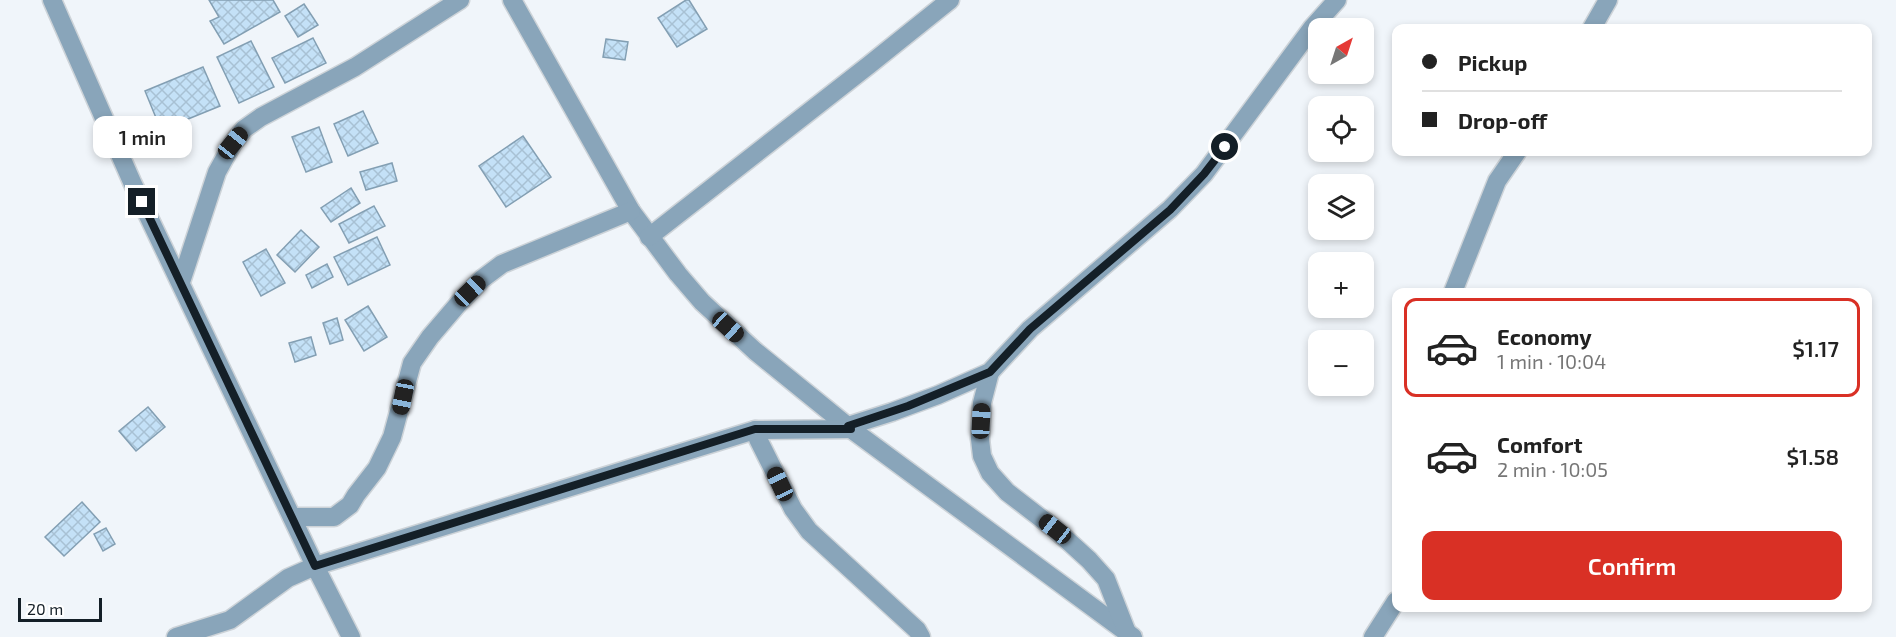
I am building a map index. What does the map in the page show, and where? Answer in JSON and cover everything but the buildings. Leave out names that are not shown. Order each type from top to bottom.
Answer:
[{"type":"street","points":[[52,0],[132,182],[351,637]]},
{"type":"street","points":[[181,282],[217,172],[233,143],[244,129],[261,117],[355,67],[460,0]]},
{"type":"street","points":[[512,0],[631,211],[649,237],[702,302],[755,351],[849,427],[1130,634]]},
{"type":"street","points":[[649,237],[950,0]]},
{"type":"street","points":[[176,637],[230,620],[288,578],[315,566],[755,429],[849,427],[920,402],[990,372],[1030,329],[1170,210],[1204,174],[1312,28],[1337,0]]},
{"type":"street","points":[[1594,24],[1608,0]]},
{"type":"street","points":[[1455,288],[1497,181],[1514,156]]},
{"type":"street","points":[[292,517],[334,517],[350,505],[377,468],[392,437],[412,363],[451,311],[482,279],[502,264],[631,211]]},
{"type":"street","points":[[990,372],[982,403],[980,440],[982,456],[990,473],[1007,492],[1055,529],[1106,579],[1130,634]]},
{"type":"street","points":[[755,429],[762,448],[793,509],[809,531],[917,630],[921,637]]},
{"type":"street","points":[[1373,637],[1392,607]]},
{"type":"route","points":[[142,202],[315,566],[755,429],[851,429],[848,426],[938,395],[990,372],[1030,329],[1170,210],[1204,174],[1225,147]]}]
